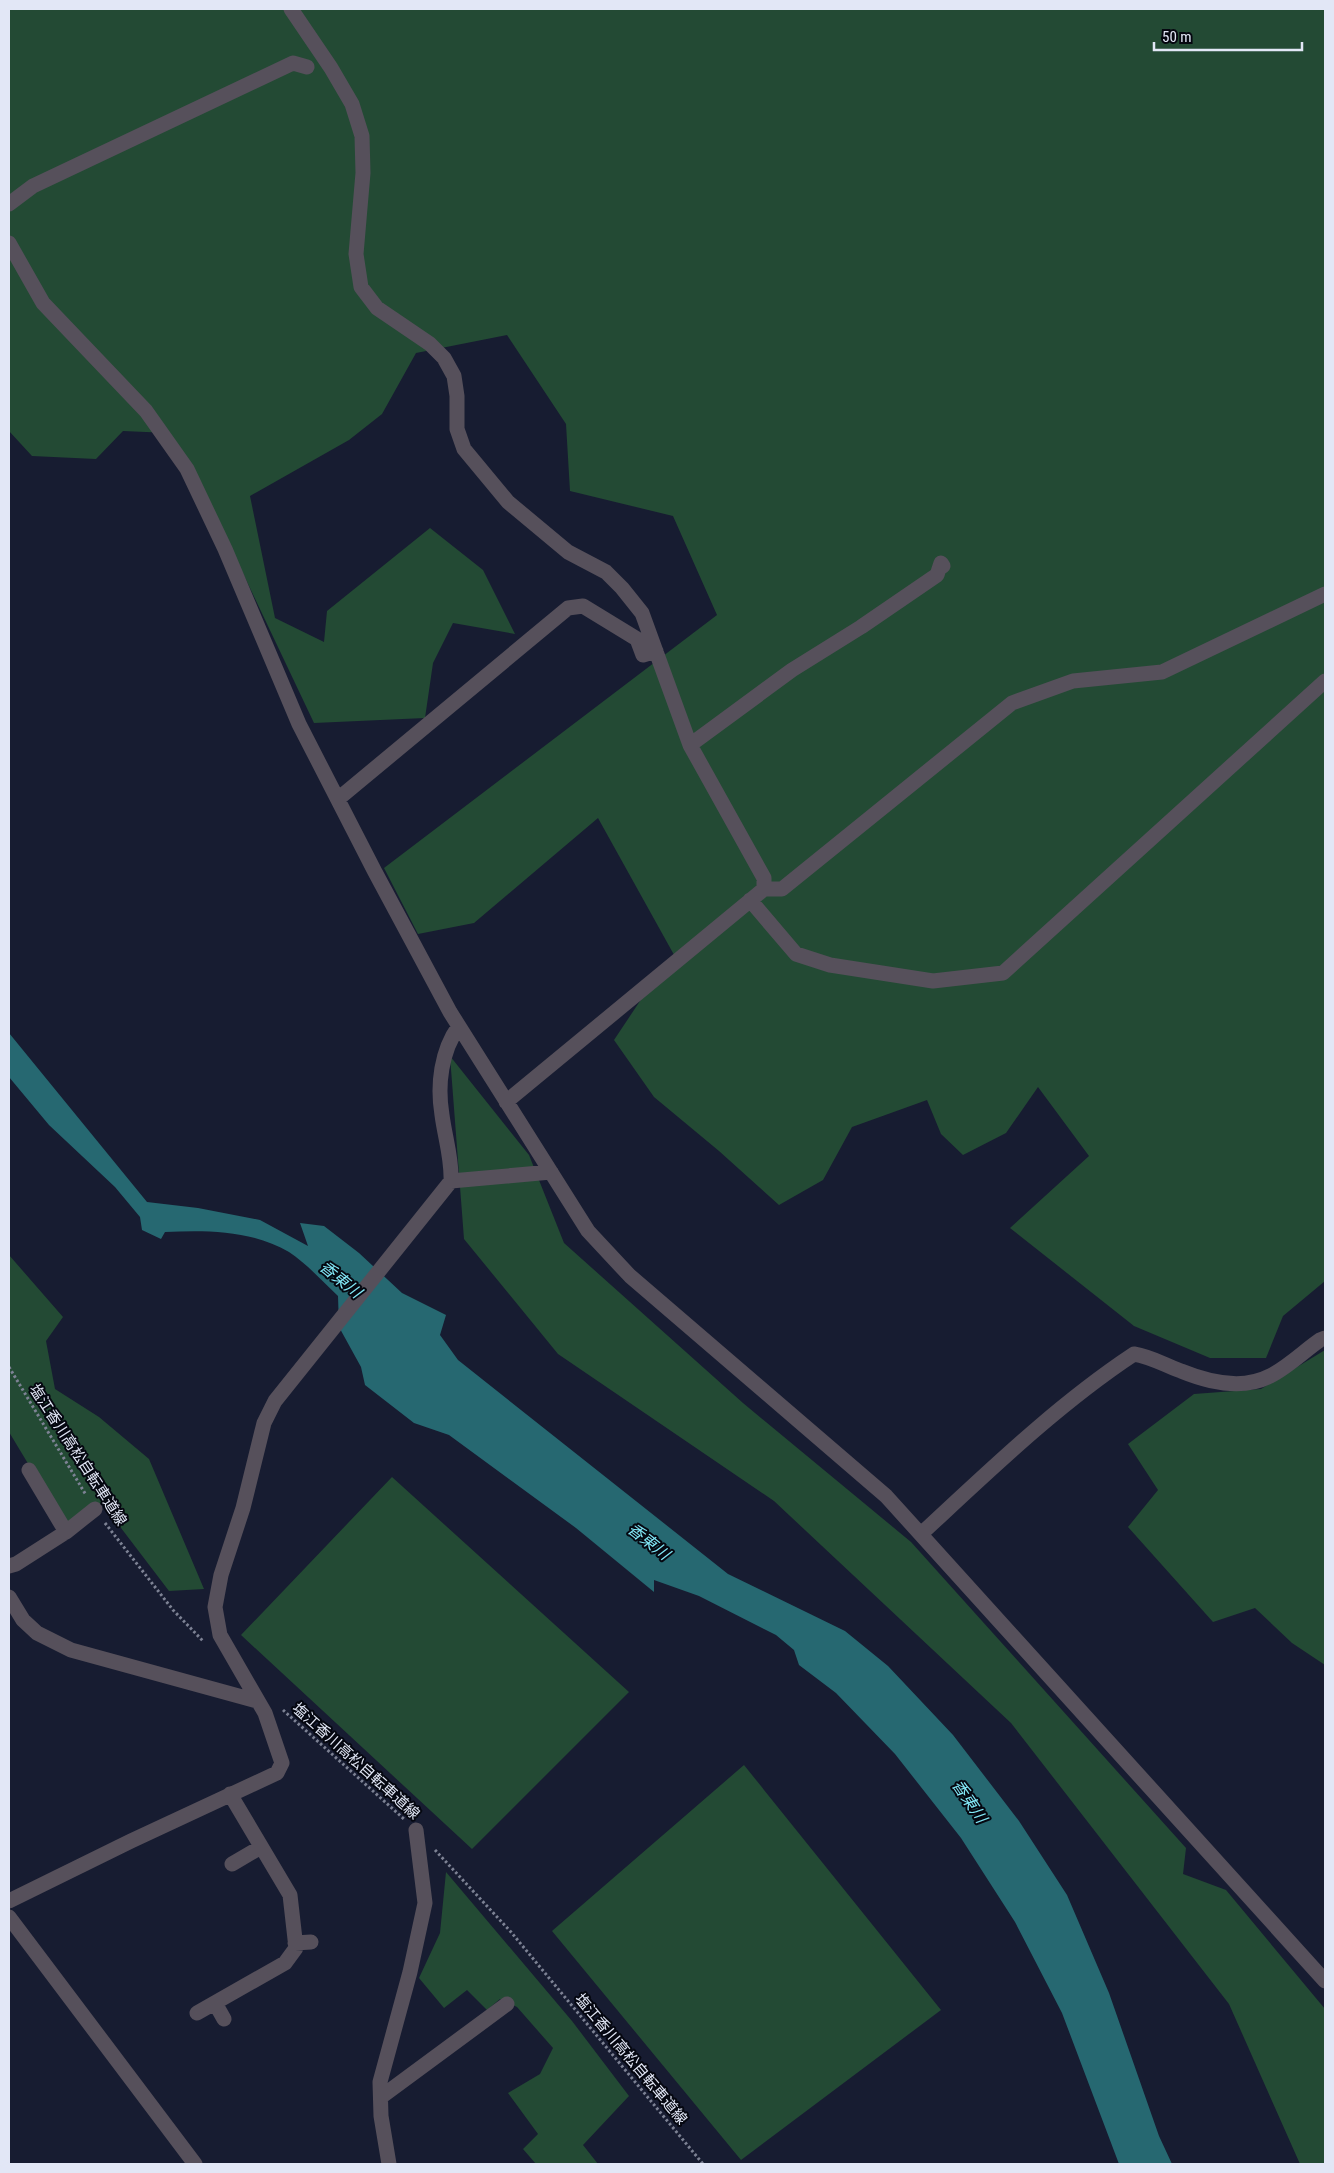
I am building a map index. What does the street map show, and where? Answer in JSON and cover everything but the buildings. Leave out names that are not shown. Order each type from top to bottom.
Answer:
[{"type":"street","points":[[291,9],[332,68],[352,104],[362,136],[363,173],[356,254],[361,287],[377,308],[430,344],[444,358],[454,376],[457,396],[457,428],[464,449],[508,502],[568,552],[606,572],[642,612],[690,745],[764,878],[764,889]]},
{"type":"street","points":[[9,204],[33,186],[293,63],[307,67]]},
{"type":"street","points":[[9,243],[43,303],[146,411],[188,469],[225,549],[299,724],[338,799],[459,1026],[588,1231],[630,1276],[886,1496],[1325,1981]]},
{"type":"street","points":[[690,745],[792,670],[861,627],[938,575],[941,563],[943,566]]},
{"type":"street","points":[[506,1102],[750,900],[764,889],[782,889],[1012,703],[1073,681],[1162,672],[1325,594]]},
{"type":"street","points":[[338,799],[568,608],[582,606],[637,639],[643,655],[656,651]]},
{"type":"street","points":[[750,900],[796,954],[830,965],[933,981],[1003,973],[1325,681]]},
{"type":"street","points":[[9,1901],[277,1773],[282,1764],[272,1731],[220,1636],[215,1607],[221,1575],[242,1508],[264,1423],[275,1401],[451,1181],[450,1156],[442,1115],[440,1086],[448,1041],[459,1026]]},
{"type":"street","points":[[451,1181],[551,1172]]},
{"type":"street","points":[[922,1534],[1008,1455],[1109,1371],[1134,1354],[1151,1357],[1180,1371],[1216,1382],[1246,1384],[1270,1376],[1325,1338]]},
{"type":"street","points":[[29,1470],[66,1532]]},
{"type":"street","points":[[9,1566],[16,1564],[66,1532],[95,1508]]},
{"type":"street","points":[[9,1597],[23,1620],[37,1632],[70,1650],[257,1701]]},
{"type":"street","points":[[197,2013],[285,1963],[296,1948],[290,1895],[230,1794]]},
{"type":"street","points":[[389,2164],[380,2082],[425,1903],[416,1830]]},
{"type":"street","points":[[232,1864],[261,1847]]},
{"type":"street","points":[[9,1917],[194,2164]]},
{"type":"street","points":[[295,1944],[311,1942]]},
{"type":"street","points":[[215,2003],[224,2019]]},
{"type":"street","points":[[381,2097],[507,2004]]},
{"type":"path","name":"塩江香川高松自転車道線","points":[[9,1367],[95,1508],[173,1610],[204,1642]]},
{"type":"path","name":"塩江香川高松自転車道線","points":[[281,1708],[416,1830],[511,1932],[703,2164]]},
{"type":"shaded area","points":[[9,9],[1325,9],[1325,1281],[1283,1316],[1266,1358],[1210,1358],[1134,1326],[1010,1228],[1089,1156],[1038,1087],[1006,1133],[963,1155],[941,1134],[927,1100],[852,1127],[823,1180],[779,1205],[719,1151],[654,1097],[614,1040],[648,989],[678,962],[598,818],[474,923],[418,934],[384,868],[717,615],[673,516],[570,491],[566,424],[507,335],[416,353],[382,414],[349,440],[250,496],[275,618],[324,642],[327,611],[430,528],[483,570],[515,634],[453,623],[433,663],[425,718],[314,723],[193,468],[169,433],[123,431],[96,459],[32,456],[9,431]]},
{"type":"shaded area","points":[[450,1056],[529,1155],[564,1243],[743,1403],[911,1542],[1186,1848],[1183,1874],[1226,1890],[1325,2009],[1325,2164],[1300,2164],[1229,2004],[1011,1723],[774,1501],[558,1354],[464,1239]]},
{"type":"shaded area","points":[[9,1255],[63,1317],[46,1341],[55,1389],[99,1417],[149,1459],[204,1589],[169,1591],[102,1503],[65,1525],[9,1432]]},
{"type":"shaded area","points":[[1325,1350],[1325,1665],[1292,1643],[1255,1608],[1213,1622],[1128,1527],[1158,1490],[1128,1444],[1194,1394],[1261,1389]]},
{"type":"shaded area","points":[[392,1477],[629,1692],[472,1849],[241,1635]]},
{"type":"shaded area","points":[[744,1765],[941,2010],[741,2160],[552,1931]]},
{"type":"shaded area","points":[[446,1872],[572,2021],[629,2096],[583,2145],[598,2164],[536,2164],[523,2149],[538,2134],[508,2093],[540,2074],[553,2048],[517,2007],[500,1999],[487,2010],[467,1990],[444,2008],[419,1978],[440,1933]]},
{"type":"water","name":"香東川","points":[[9,1033],[147,1202],[198,1208],[260,1220],[308,1246],[300,1223],[324,1226],[359,1253],[402,1293],[446,1315],[440,1335],[458,1360],[728,1574],[845,1631],[888,1666],[953,1735],[1019,1821],[1067,1895],[1109,1993],[1159,2136],[1172,2164],[1119,2164],[1062,2013],[1015,1922],[961,1838],[895,1754],[836,1693],[799,1665],[794,1650],[776,1635],[699,1596],[654,1580],[654,1592],[576,1528],[449,1435],[414,1423],[365,1385],[361,1367],[339,1327],[338,1296],[308,1267],[289,1252],[260,1239],[244,1235],[196,1231],[165,1232],[161,1239],[142,1230],[140,1217],[115,1187],[49,1125],[9,1077]]}]
